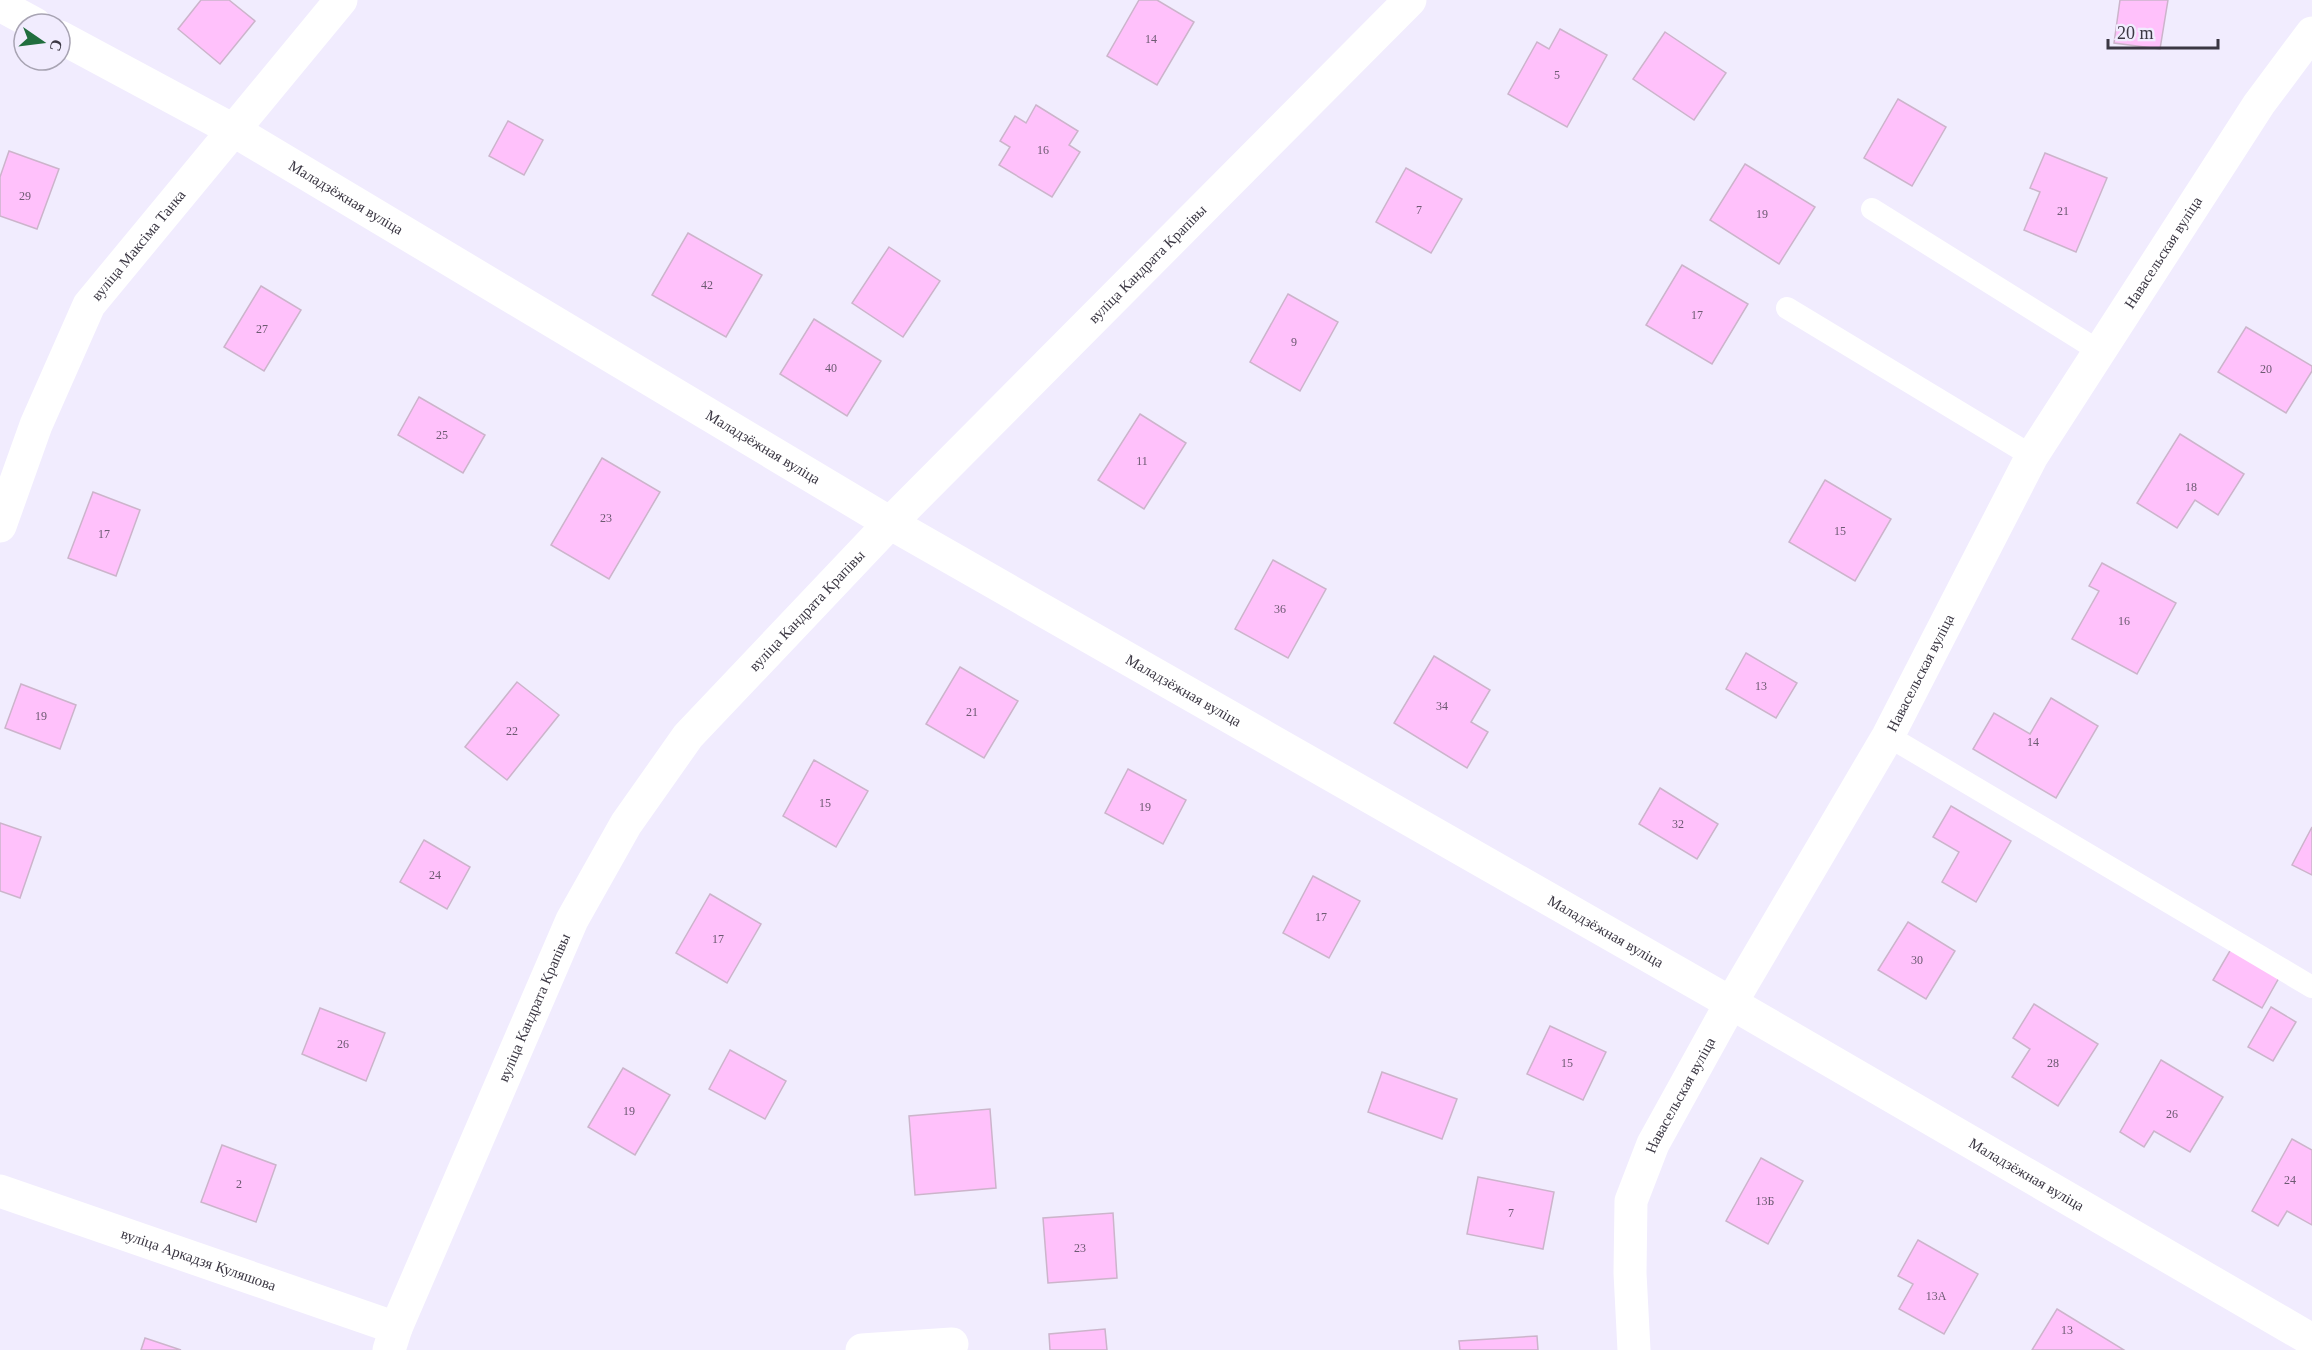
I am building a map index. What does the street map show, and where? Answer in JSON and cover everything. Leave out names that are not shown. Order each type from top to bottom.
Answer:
[{"type":"street","name":"вуліца Максіма Танка","points":[[0,526],[36,425],[89,305],[341,0]]},
{"type":"street","name":"вуліца Кандрата Крапівы","points":[[393,1339],[572,920],[626,825],[688,736],[890,523],[1410,0]]},
{"type":"street","name":"Навасельская вуліца","points":[[1634,1350],[1629,1273],[1631,1201],[1653,1144],[1731,1003],[1888,736],[2032,456],[2259,104],[2312,33]]},
{"type":"street","name":"Маладзёжная вуліца","points":[[72,43],[233,129],[890,523],[1731,1003],[2312,1340]]},
{"type":"street","name":"вуліца Аркадзя Куляшова","points":[[0,1191],[393,1339]]},
{"type":"street","points":[[862,1350],[952,1344]]},
{"type":"lane","points":[[1872,209],[2099,351]]},
{"type":"lane","points":[[1787,308],[2032,456]]},
{"type":"lane","points":[[1888,736],[2312,987]]},
{"type":"building","points":[[201,0],[229,0],[255,21],[220,64],[178,29]]},
{"type":"building","points":[[1139,0],[1157,0],[1194,22],[1157,85],[1107,56]]},
{"type":"building","points":[[2120,0],[2168,0],[2160,49],[2114,43]]},
{"type":"building","points":[[1560,29],[1607,55],[1567,127],[1508,94],[1537,42],[1549,49]]},
{"type":"building","points":[[1665,32],[1726,73],[1694,120],[1633,79]]},
{"type":"building","points":[[1898,99],[1946,127],[1912,186],[1864,158]]},
{"type":"building","points":[[1036,105],[1078,131],[1069,145],[1080,152],[1052,197],[999,165],[1010,147],[1000,141],[1015,116],[1026,123]]},
{"type":"building","points":[[508,121],[543,140],[524,175],[489,156]]},
{"type":"building","points":[[9,151],[59,169],[37,229],[0,216],[0,177]]},
{"type":"building","points":[[2045,153],[2107,178],[2076,252],[2024,230],[2040,192],[2030,188]]},
{"type":"building","points":[[1745,164],[1815,207],[1779,264],[1710,220]]},
{"type":"building","points":[[1406,168],[1462,199],[1431,253],[1376,222]]},
{"type":"building","points":[[688,233],[762,275],[726,337],[652,295]]},
{"type":"building","points":[[889,247],[940,281],[903,337],[852,303]]},
{"type":"building","points":[[1682,265],[1748,304],[1712,364],[1646,325]]},
{"type":"building","points":[[261,286],[301,310],[264,371],[224,347]]},
{"type":"building","points":[[1288,294],[1338,322],[1300,391],[1250,362]]},
{"type":"building","points":[[814,319],[881,361],[847,416],[780,374]]},
{"type":"building","points":[[2246,327],[2312,366],[2312,371],[2286,413],[2218,372]]},
{"type":"building","points":[[419,397],[485,435],[463,473],[398,435]]},
{"type":"building","points":[[1140,414],[1186,443],[1144,509],[1098,480]]},
{"type":"building","points":[[2180,434],[2244,474],[2218,515],[2195,500],[2177,528],[2137,503]]},
{"type":"building","points":[[602,458],[660,492],[609,579],[551,545]]},
{"type":"building","points":[[1825,480],[1891,519],[1855,581],[1789,542]]},
{"type":"building","points":[[93,492],[140,510],[116,576],[68,558]]},
{"type":"building","points":[[1273,560],[1326,589],[1288,658],[1235,629]]},
{"type":"building","points":[[2102,563],[2176,603],[2137,674],[2072,639],[2099,591],[2089,586]]},
{"type":"building","points":[[1746,653],[1797,683],[1776,718],[1726,689]]},
{"type":"building","points":[[1434,656],[1490,690],[1471,722],[1488,732],[1467,768],[1394,723]]},
{"type":"building","points":[[960,667],[1018,701],[984,758],[926,724]]},
{"type":"building","points":[[517,682],[559,715],[507,780],[465,747]]},
{"type":"building","points":[[21,684],[76,705],[60,749],[5,728]]},
{"type":"building","points":[[2051,698],[2098,726],[2056,798],[1973,749],[1994,713],[2030,734]]},
{"type":"building","points":[[814,760],[868,791],[836,847],[783,816]]},
{"type":"building","points":[[1128,769],[1186,800],[1163,844],[1105,813]]},
{"type":"building","points":[[1660,788],[1718,824],[1697,859],[1639,824]]},
{"type":"building","points":[[1951,806],[2011,841],[1976,902],[1942,882],[1959,852],[1933,837]]},
{"type":"building","points":[[0,823],[41,837],[20,898],[0,891]]},
{"type":"building","points":[[2312,827],[2312,875],[2292,865]]},
{"type":"building","points":[[424,840],[470,867],[447,909],[400,882]]},
{"type":"building","points":[[1313,876],[1360,901],[1329,958],[1283,933]]},
{"type":"building","points":[[710,894],[761,924],[727,983],[676,953]]},
{"type":"building","points":[[1908,922],[1955,951],[1926,999],[1878,970]]},
{"type":"building","points":[[2231,949],[2280,976],[2262,1008],[2213,980]]},
{"type":"building","points":[[2034,1004],[2098,1044],[2058,1106],[2012,1077],[2030,1049],[2013,1038]]},
{"type":"building","points":[[2271,1007],[2296,1022],[2273,1061],[2248,1047]]},
{"type":"building","points":[[320,1008],[385,1033],[366,1081],[302,1054]]},
{"type":"building","points":[[1550,1026],[1606,1052],[1583,1100],[1527,1074]]},
{"type":"building","points":[[730,1050],[786,1081],[765,1119],[709,1089]]},
{"type":"building","points":[[2161,1060],[2223,1097],[2190,1152],[2154,1131],[2144,1147],[2120,1132]]},
{"type":"building","points":[[623,1068],[670,1095],[635,1155],[588,1127]]},
{"type":"building","points":[[1382,1072],[1457,1099],[1442,1139],[1368,1112]]},
{"type":"building","points":[[990,1109],[996,1188],[915,1195],[909,1116]]},
{"type":"building","points":[[2292,1139],[2312,1150],[2312,1225],[2287,1211],[2278,1226],[2252,1211]]},
{"type":"building","points":[[222,1145],[276,1165],[256,1222],[201,1202]]},
{"type":"building","points":[[1761,1158],[1803,1181],[1768,1244],[1726,1221]]},
{"type":"building","points":[[1478,1177],[1554,1192],[1543,1249],[1467,1234]]},
{"type":"building","points":[[1113,1213],[1117,1278],[1048,1283],[1043,1218]]},
{"type":"building","points":[[1918,1240],[1978,1274],[1944,1334],[1899,1309],[1913,1284],[1898,1276]]},
{"type":"building","points":[[2057,1309],[2124,1350],[2032,1350]]},
{"type":"building","points":[[1105,1329],[1107,1350],[1050,1350],[1049,1334]]},
{"type":"building","points":[[1537,1336],[1538,1350],[1460,1350],[1459,1341]]},
{"type":"building","points":[[145,1338],[181,1350],[141,1350]]}]
